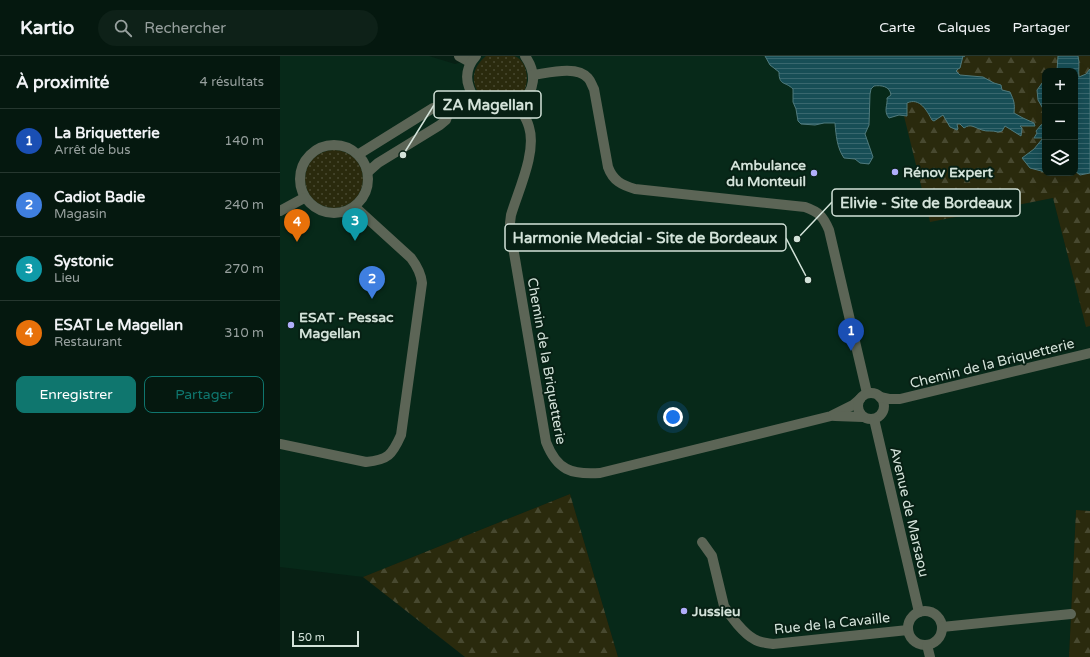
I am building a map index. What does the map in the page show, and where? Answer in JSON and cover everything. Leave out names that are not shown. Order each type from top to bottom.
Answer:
[{"type":"street","points":[[458,56],[473,59],[466,79],[471,95],[482,106],[497,112],[512,110],[526,99],[533,83],[533,75],[530,63],[525,56]]},
{"type":"street","points":[[533,75],[567,70],[582,73],[588,78],[594,89],[608,167],[611,174],[623,185],[635,189],[805,207],[816,211],[824,219],[829,230],[864,396],[858,406],[858,411],[863,417]]},
{"type":"street","points":[[359,154],[433,108],[450,108],[471,95]]},
{"type":"street","name":"Chemin de la Briquetterie","points":[[518,106],[527,121],[530,129],[531,140],[528,161],[511,215],[510,223],[512,241],[546,442],[550,454],[557,462],[575,472],[587,474],[600,473],[831,416],[853,405],[864,396],[876,394],[880,397],[889,399],[900,399],[1090,353]]},
{"type":"street","points":[[369,171],[378,163],[440,125],[446,120],[450,108]]},
{"type":"street","points":[[332,144],[349,148],[359,154],[369,171],[369,182],[364,194],[355,207],[339,214],[321,211],[312,206],[304,198],[299,179],[304,162],[315,149],[332,144]]},
{"type":"street","points":[[280,211],[304,198]]},
{"type":"street","points":[[280,444],[366,462],[380,461],[388,456],[396,447],[401,435],[422,283],[421,274],[411,258],[355,207]]},
{"type":"street","points":[[880,397],[884,404],[883,412]]},
{"type":"street","name":"Chemin de la Briquetterie","points":[[831,416],[863,417],[867,419],[874,419],[900,399]]},
{"type":"street","name":"Avenue de Marsaou","points":[[874,419],[919,612]]},
{"type":"street","name":"Rue de la Cavaille","points":[[702,542],[712,556],[724,606],[754,640],[773,644],[908,630]]},
{"type":"street","points":[[924,611],[938,617],[942,627],[939,636],[932,643],[927,645],[922,645],[912,640],[908,630],[910,619],[919,612],[924,611]]},
{"type":"street","points":[[942,627],[1071,614]]},
{"type":"street","points":[[927,645],[930,657]]},
{"type":"shaded area","points":[[280,56],[429,56],[455,64],[483,56],[894,56],[930,221],[1053,198],[1086,326],[1090,326],[1090,511],[1076,510],[1069,657],[618,657],[570,494],[363,577],[280,567]]},
{"type":"green space","points":[[486,56],[514,56],[519,58],[525,67],[527,84],[523,93],[513,102],[503,106],[492,104],[483,98],[476,89],[474,78],[477,67]]},
{"type":"green space","points":[[894,56],[1090,56],[1090,326],[1086,327],[1053,198],[930,222],[904,116]]},
{"type":"green space","points":[[334,150],[345,152],[358,163],[361,168],[363,179],[361,190],[350,203],[345,206],[334,208],[323,206],[310,195],[307,190],[305,179],[307,168],[318,155],[323,152]]},
{"type":"green space","points":[[570,494],[618,657],[465,657],[363,577]]},
{"type":"green space","points":[[1076,510],[1090,511],[1090,657],[1069,657]]},
{"type":"water","points":[[765,56],[963,56],[960,68],[956,71],[960,75],[983,77],[1001,85],[1002,90],[1010,92],[1014,102],[1014,113],[1034,123],[1035,126],[1020,126],[1022,128],[1021,136],[1005,126],[1002,131],[998,132],[984,131],[971,126],[964,128],[960,124],[957,124],[957,130],[950,127],[943,115],[934,121],[932,120],[922,106],[916,102],[907,103],[907,116],[899,115],[889,118],[886,110],[887,98],[891,95],[890,92],[885,87],[874,86],[871,89],[870,94],[869,125],[865,134],[873,157],[869,164],[860,163],[855,159],[844,158],[838,146],[835,123],[815,125],[801,124],[798,121],[793,102],[793,89],[781,81],[779,72],[770,65]]},
{"type":"water","points":[[1058,56],[1078,56],[1079,77],[1086,74],[1090,69],[1090,173],[1080,175],[1078,173],[1078,68],[1057,68]]},
{"type":"water","points":[[1042,83],[1042,107],[1038,100],[1037,90]]},
{"type":"water","points":[[1041,125],[1042,138],[1034,138],[1037,133],[1036,131]]},
{"type":"water","points":[[1042,139],[1042,171],[1030,168],[1022,158],[1034,149]]},
{"type":"place","name":"ZA Magellan","points":[[403,155]]},
{"type":"place","name":"Rénov Expert","points":[[895,172]]},
{"type":"place","name":"Ambulance du Monteuil","points":[[814,173]]},
{"type":"place","name":"Elivie - Site de Bordeaux","points":[[797,239]]},
{"type":"place","name":"Systonic","points":[[355,241]]},
{"type":"place","name":"ESAT Le Magellan","points":[[297,242]]},
{"type":"place","name":"Harmonie Medcial - Site de Bordeaux","points":[[808,280]]},
{"type":"place","name":"Cadiot Badie","points":[[372,299]]},
{"type":"place","name":"ESAT - Pessac Magellan","points":[[291,325]]},
{"type":"place","name":"La Briquetterie","points":[[851,351]]},
{"type":"place","name":"Jussieu","points":[[684,611]]}]
